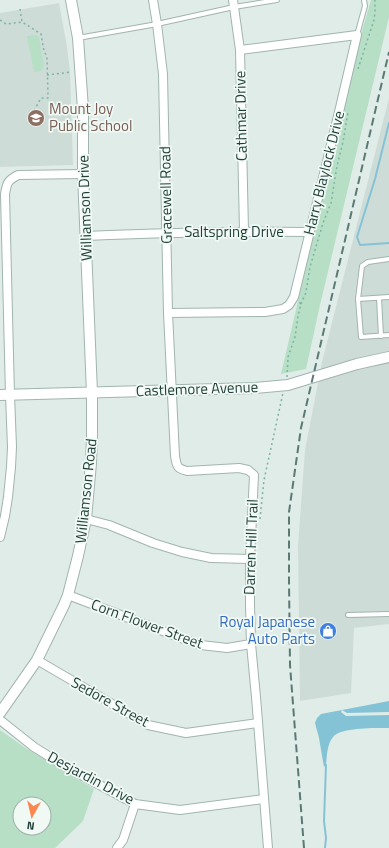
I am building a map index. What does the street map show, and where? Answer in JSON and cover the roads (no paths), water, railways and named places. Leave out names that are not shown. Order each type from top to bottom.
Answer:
[{"type":"street","name":"Williamson Drive","points":[[71,0],[78,38],[83,109],[92,392]]},
{"type":"street","name":"Gracewell Road","points":[[153,0],[163,74],[171,390]]},
{"type":"street","name":"Cathmar Drive","points":[[234,4],[240,50],[244,232]]},
{"type":"street","points":[[240,50],[356,34]]},
{"type":"street","name":"Harry Blaylock Drive","points":[[168,313],[265,312],[283,310],[289,305],[294,297],[339,112],[356,34]]},
{"type":"street","points":[[0,537],[5,518],[12,447],[5,395],[5,202],[7,183],[18,175],[84,174]]},
{"type":"street","name":"Saltspring Drive","points":[[86,236],[167,233],[309,232]]},
{"type":"street","name":"Castlemore Avenue","points":[[5,395],[285,386],[357,364],[389,357]]},
{"type":"street","name":"Darren Hill Trail","points":[[171,390],[176,466],[187,471],[239,468],[248,470],[254,476],[250,559],[251,644],[268,848]]},
{"type":"street","name":"Williamson Road","points":[[0,713],[37,660],[68,595],[86,519],[91,463],[92,392]]},
{"type":"street","points":[[86,519],[109,525],[154,543],[182,552],[211,558],[250,559]]},
{"type":"street","name":"Corn Flower Street","points":[[68,595],[201,645],[227,648],[251,644]]},
{"type":"street","name":"Sedore Street","points":[[37,660],[148,725],[186,733],[258,723]]},
{"type":"street","name":"Desjardin Drive","points":[[0,720],[40,751],[66,767],[135,804],[180,810],[264,799]]},
{"type":"street","points":[[117,848],[123,840],[135,804]]},
{"type":"lane","points":[[78,38],[157,24],[234,4],[277,0]]},
{"type":"lane","points":[[356,34],[365,6],[364,0]]},
{"type":"lane","points":[[389,259],[368,262],[362,266],[358,300],[361,338],[389,335]]},
{"type":"lane","points":[[358,300],[389,297]]},
{"type":"lane","points":[[379,298],[381,336]]},
{"type":"lane","points":[[348,616],[389,614]]},
{"type":"water","points":[[389,701],[389,712],[347,713],[342,710],[341,712],[346,716],[389,715],[389,728],[359,729],[343,731],[337,734],[331,740],[326,765],[324,767],[315,723],[317,718],[321,714]]},
{"type":"waterway","points":[[389,123],[375,179],[357,237],[360,245],[389,243]]},
{"type":"waterway","points":[[325,848],[326,838],[324,821],[326,765]]},
{"type":"railway","points":[[304,848],[290,665],[289,512],[301,428],[389,52]]},
{"type":"place","name":"Mount Joy Public School","points":[[36,118]]},
{"type":"place","name":"Royal Japanese Auto Parts","points":[[328,631]]}]
